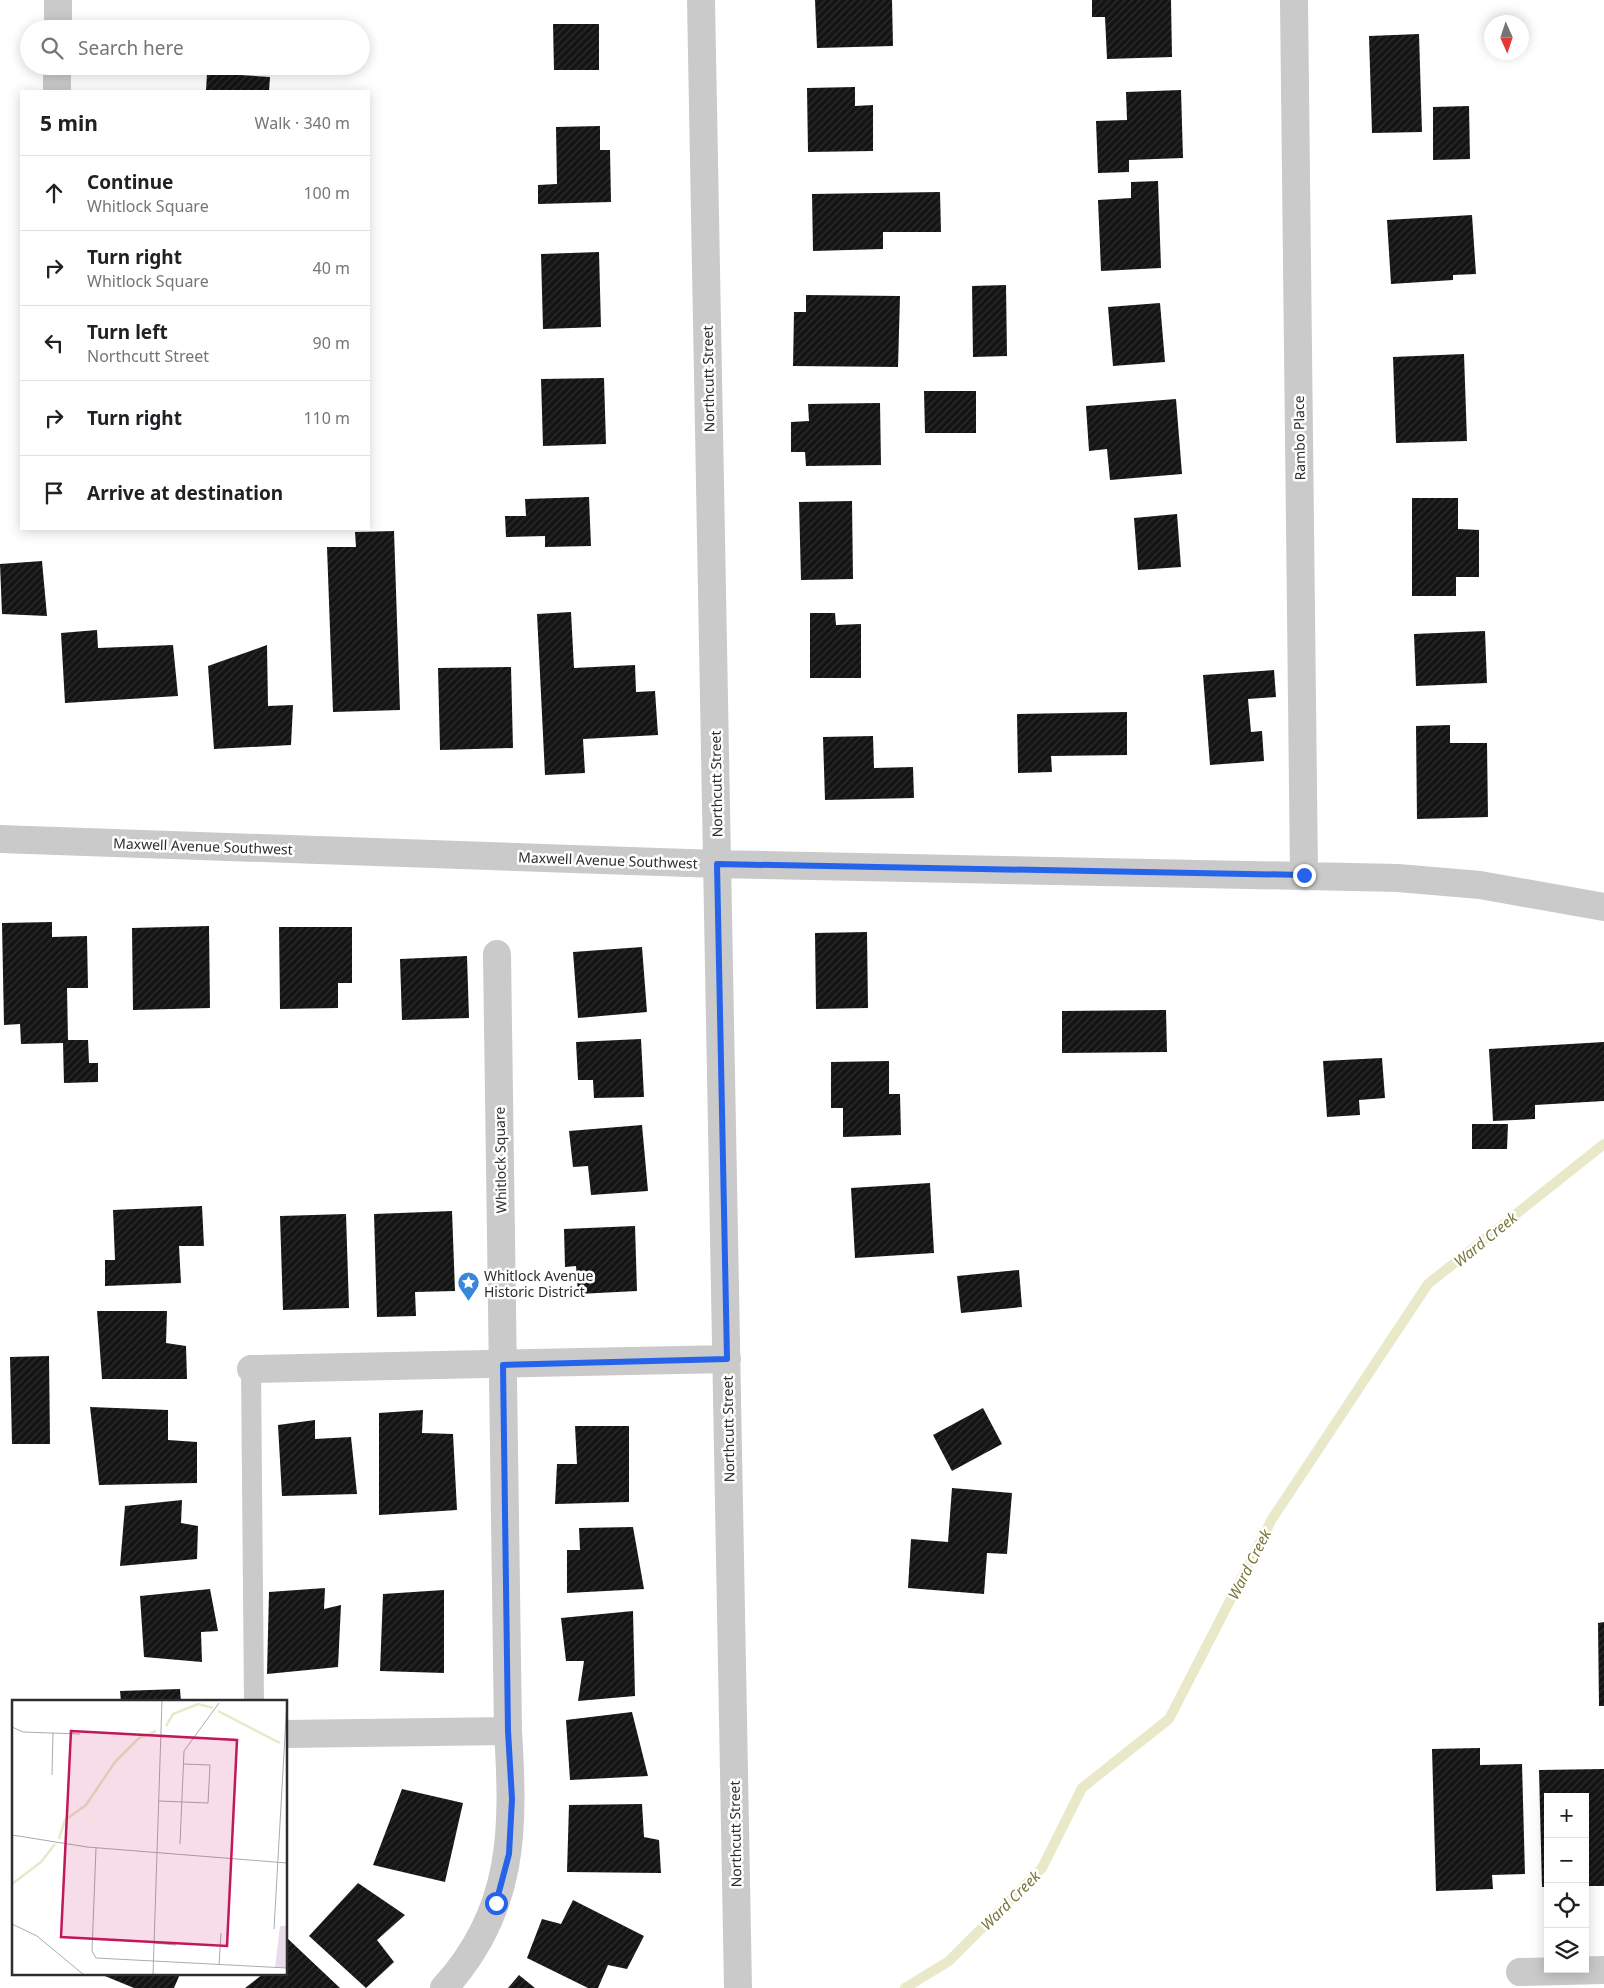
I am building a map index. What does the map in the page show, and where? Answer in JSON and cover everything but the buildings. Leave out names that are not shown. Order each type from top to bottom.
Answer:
[{"type":"street","points":[[58,0],[58,20]]},
{"type":"street","name":"Northcutt Street","points":[[701,0],[738,1988]]},
{"type":"street","name":"Rambo Place","points":[[1294,0],[1304,875]]},
{"type":"street","points":[[57,75],[57,90]]},
{"type":"street","name":"Maxwell Avenue Southwest","points":[[0,839],[717,864],[1398,878],[1480,885],[1604,907]]},
{"type":"street","name":"Whitlock Square","points":[[444,1988],[478,1941],[496,1903],[509,1854],[512,1799],[508,1731],[496,954]]},
{"type":"street","points":[[251,1369],[727,1359]]},
{"type":"street","points":[[288,1734],[508,1731]]},
{"type":"street","points":[[1520,1972],[1604,1970]]},
{"type":"lane","points":[[251,1369],[254,1700]]},
{"type":"waterway","name":"Ward Creek","points":[[905,1988],[949,1961],[1042,1868],[1082,1788],[1169,1719],[1272,1519],[1428,1284],[1604,1144]]},
{"type":"place","name":"Whitlock Avenue Historic District","points":[[468,1302]]},
{"type":"route","points":[[496,1903],[509,1854],[512,1799],[508,1731],[503,1365],[727,1359],[717,864],[1304,875]]}]
